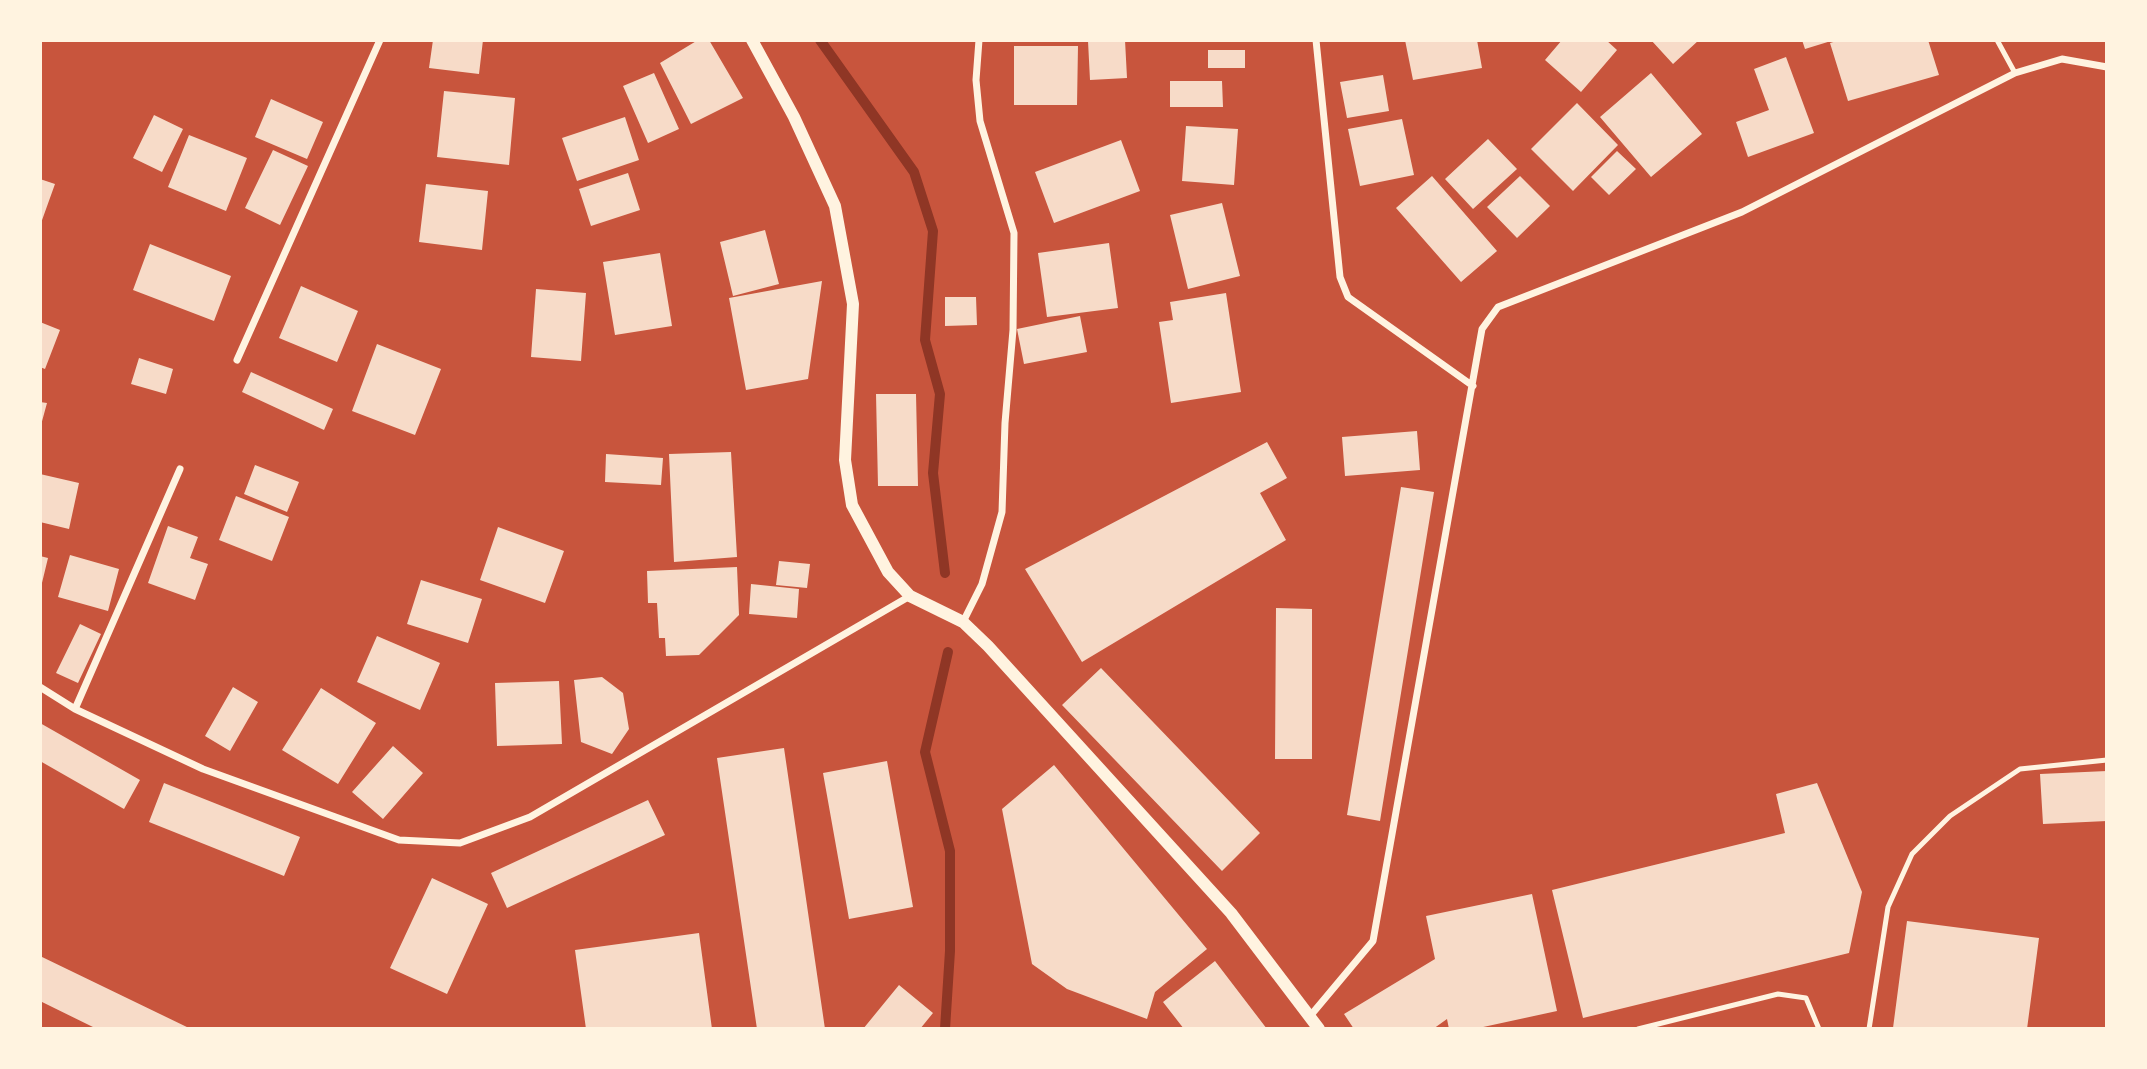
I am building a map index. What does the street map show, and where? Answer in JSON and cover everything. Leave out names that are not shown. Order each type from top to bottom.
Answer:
[{"type":"street","points":[[237,360],[380,40]]},
{"type":"street","points":[[752,40],[794,117],[835,206],[853,304],[845,460],[852,505],[888,572],[909,596],[963,622],[1231,913],[1319,1029]]},
{"type":"street","points":[[963,622],[982,584],[1002,512],[1013,330],[1014,233],[980,121],[976,80],[979,40]]},
{"type":"street","points":[[1316,40],[1340,277],[1348,297],[1473,386]]},
{"type":"street","points":[[1311,1015],[1373,941],[1482,329],[1498,307],[1742,212],[2015,73],[2062,59],[2107,67]]},
{"type":"street","points":[[75,709],[180,469]]},
{"type":"street","points":[[40,687],[75,709],[203,769],[399,839],[460,843],[530,817],[909,596]]},
{"type":"lane","points":[[1997,40],[2015,73]]},
{"type":"lane","points":[[1869,1029],[1888,907],[1912,854],[1950,816],[2020,769],[2107,760]]},
{"type":"lane","points":[[1638,1029],[1778,994],[1806,998],[1819,1029]]},
{"type":"building","points":[[433,40],[483,40],[479,74],[429,68]]},
{"type":"building","points":[[698,40],[709,40],[743,98],[691,124],[660,63]]},
{"type":"building","points":[[1125,40],[1127,78],[1090,80],[1088,41]]},
{"type":"building","points":[[1405,40],[1477,40],[1482,68],[1413,80]]},
{"type":"building","points":[[1562,40],[1606,40],[1617,50],[1581,92],[1545,60]]},
{"type":"building","points":[[1651,40],[1699,40],[1673,64]]},
{"type":"building","points":[[1802,40],[1831,40],[1831,41],[1805,49]]},
{"type":"building","points":[[1840,40],[1928,40],[1939,75],[1848,101],[1830,43]]},
{"type":"building","points":[[1014,46],[1078,46],[1077,105],[1014,105]]},
{"type":"building","points":[[1208,50],[1245,50],[1245,68],[1208,68]]},
{"type":"building","points":[[1786,57],[1814,133],[1748,157],[1736,122],[1769,110],[1754,69]]},
{"type":"building","points":[[654,73],[679,129],[648,143],[623,86]]},
{"type":"building","points":[[1651,73],[1702,134],[1651,177],[1600,117]]},
{"type":"building","points":[[1383,75],[1389,111],[1347,118],[1340,82]]},
{"type":"building","points":[[1170,81],[1222,81],[1223,107],[1170,107]]},
{"type":"building","points":[[444,91],[515,98],[509,165],[437,157]]},
{"type":"building","points":[[271,99],[323,122],[307,159],[255,137]]},
{"type":"building","points":[[1577,103],[1618,145],[1573,191],[1531,149]]},
{"type":"building","points":[[154,115],[183,129],[162,172],[133,158]]},
{"type":"building","points":[[625,117],[639,160],[577,181],[562,138]]},
{"type":"building","points":[[1402,119],[1414,175],[1360,186],[1348,129]]},
{"type":"building","points":[[1186,126],[1238,129],[1234,185],[1182,181]]},
{"type":"building","points":[[189,135],[247,158],[226,211],[168,187]]},
{"type":"building","points":[[1488,139],[1517,169],[1473,209],[1445,179]]},
{"type":"building","points":[[1121,140],[1140,191],[1054,223],[1035,172]]},
{"type":"building","points":[[273,150],[308,166],[280,225],[245,208]]},
{"type":"building","points":[[1617,151],[1636,169],[1609,195],[1591,177]]},
{"type":"building","points":[[628,173],[640,210],[591,226],[579,189]]},
{"type":"building","points":[[1432,176],[1497,251],[1461,282],[1396,208]]},
{"type":"building","points":[[1520,176],[1550,206],[1517,238],[1487,207]]},
{"type":"building","points":[[40,179],[55,184],[41,223],[40,223]]},
{"type":"building","points":[[426,184],[488,191],[482,250],[419,242]]},
{"type":"building","points":[[1222,203],[1240,276],[1188,289],[1170,215]]},
{"type":"building","points":[[765,230],[779,284],[733,296],[720,242]]},
{"type":"building","points":[[1109,243],[1118,308],[1047,317],[1038,253]]},
{"type":"building","points":[[150,244],[231,276],[214,321],[133,290]]},
{"type":"building","points":[[660,253],[672,326],[615,335],[603,262]]},
{"type":"building","points":[[822,281],[808,379],[746,390],[729,298]]},
{"type":"building","points":[[301,286],[358,311],[337,362],[279,338]]},
{"type":"building","points":[[536,289],[586,293],[581,361],[531,357]]},
{"type":"building","points":[[1226,293],[1241,392],[1171,403],[1159,322],[1173,320],[1170,302]]},
{"type":"building","points":[[945,297],[976,297],[977,325],[945,326]]},
{"type":"building","points":[[1080,316],[1087,352],[1024,364],[1017,329]]},
{"type":"building","points":[[40,322],[60,330],[45,369],[40,367]]},
{"type":"building","points":[[377,344],[441,369],[415,435],[352,411]]},
{"type":"building","points":[[139,358],[173,369],[166,394],[131,384]]},
{"type":"building","points":[[251,372],[333,409],[324,430],[242,392]]},
{"type":"building","points":[[876,394],[916,394],[918,486],[878,486]]},
{"type":"building","points":[[40,402],[47,403],[41,425],[40,424]]},
{"type":"building","points":[[1417,431],[1420,470],[1345,476],[1342,437]]},
{"type":"building","points":[[1267,442],[1287,478],[1260,493],[1286,540],[1082,662],[1025,569]]},
{"type":"building","points":[[731,452],[737,557],[674,562],[669,454]]},
{"type":"building","points":[[606,454],[663,458],[661,485],[605,482]]},
{"type":"building","points":[[255,465],[299,482],[287,512],[244,494]]},
{"type":"building","points":[[40,474],[79,483],[69,529],[40,522]]},
{"type":"building","points":[[1401,487],[1434,492],[1380,821],[1347,815]]},
{"type":"building","points":[[236,496],[289,517],[272,561],[219,540]]},
{"type":"building","points":[[168,526],[198,537],[190,558],[208,564],[195,600],[148,583]]},
{"type":"building","points":[[498,527],[564,551],[545,603],[480,580]]},
{"type":"building","points":[[70,555],[119,569],[108,611],[58,597]]},
{"type":"building","points":[[40,556],[48,558],[41,587],[40,587]]},
{"type":"building","points":[[779,561],[810,564],[807,588],[776,585]]},
{"type":"building","points":[[737,567],[739,615],[699,655],[666,656],[665,638],[659,638],[657,603],[648,603],[647,571]]},
{"type":"building","points":[[421,580],[482,599],[468,643],[407,624]]},
{"type":"building","points":[[751,584],[799,589],[797,618],[749,614]]},
{"type":"building","points":[[1276,608],[1312,609],[1312,759],[1275,759]]},
{"type":"building","points":[[80,624],[101,634],[78,683],[56,673]]},
{"type":"building","points":[[377,636],[440,663],[420,710],[357,682]]},
{"type":"building","points":[[1101,668],[1260,833],[1222,871],[1062,705]]},
{"type":"building","points":[[602,677],[623,693],[629,729],[612,754],[581,742],[574,680]]},
{"type":"building","points":[[559,681],[562,744],[497,746],[495,683]]},
{"type":"building","points":[[233,687],[258,702],[230,751],[205,736]]},
{"type":"building","points":[[321,688],[376,723],[338,784],[282,750]]},
{"type":"building","points":[[40,723],[140,780],[124,809],[40,761]]},
{"type":"building","points":[[393,746],[423,773],[383,819],[352,792]]},
{"type":"building","points":[[784,748],[825,1029],[757,1029],[717,758]]},
{"type":"building","points":[[887,761],[913,907],[849,919],[823,773]]},
{"type":"building","points":[[1054,765],[1207,949],[1155,992],[1147,1019],[1067,989],[1032,964],[1002,809]]},
{"type":"building","points":[[2107,771],[2107,821],[2043,824],[2040,774]]},
{"type":"building","points":[[164,783],[300,837],[284,876],[149,822]]},
{"type":"building","points":[[1817,783],[1862,892],[1849,953],[1583,1018],[1552,890],[1785,833],[1776,794]]},
{"type":"building","points":[[648,800],[665,835],[507,908],[491,873]]},
{"type":"building","points":[[432,878],[488,904],[447,994],[390,968]]},
{"type":"building","points":[[1532,894],[1557,1011],[1474,1029],[1449,1029],[1447,1019],[1433,1029],[1354,1029],[1344,1014],[1435,959],[1426,916]]},
{"type":"building","points":[[1907,921],[2039,938],[2027,1029],[1893,1028]]},
{"type":"building","points":[[699,933],[712,1029],[586,1029],[575,950]]},
{"type":"building","points":[[40,956],[191,1029],[97,1029],[40,1001]]},
{"type":"building","points":[[1215,961],[1267,1029],[1184,1029],[1163,1002]]},
{"type":"building","points":[[899,985],[933,1013],[920,1029],[863,1029]]},
{"type":"waterway","points":[[820,40],[914,172],[933,231],[925,340],[940,394],[933,473],[945,573]]},
{"type":"waterway","points":[[945,1029],[950,951],[950,851],[925,752],[948,652]]}]
